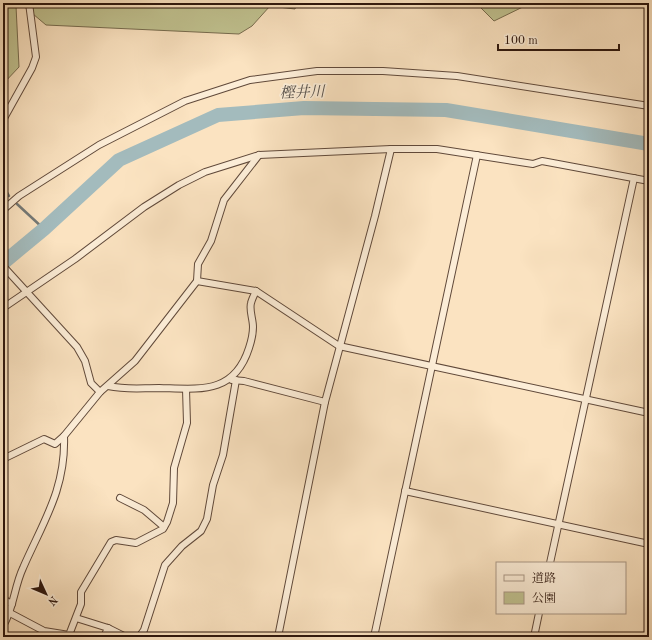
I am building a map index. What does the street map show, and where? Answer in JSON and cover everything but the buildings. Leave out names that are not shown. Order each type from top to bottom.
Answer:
[{"type":"street","points":[[3,120],[32,68],[36,57],[29,3]]},
{"type":"street","points":[[3,210],[19,196],[99,145],[185,101],[250,80],[317,72],[383,71],[457,76],[649,106]]},
{"type":"street","points":[[278,637],[324,402],[375,216],[391,149]]},
{"type":"street","points":[[3,308],[26,294],[104,238],[144,207],[179,185],[205,172],[259,155],[391,149],[437,149],[533,164],[542,162],[649,181]]},
{"type":"street","points":[[3,459],[44,439],[55,444],[64,436],[100,392],[135,361],[196,281],[198,264],[211,241],[224,200],[259,155]]},
{"type":"street","points":[[374,637],[477,155]]},
{"type":"street","points":[[550,562],[634,178]]},
{"type":"street","points":[[3,266],[26,294],[76,348],[85,361],[91,382],[100,392]]},
{"type":"street","points":[[196,281],[256,291],[339,346],[649,413]]},
{"type":"street","points":[[139,637],[144,630],[165,564],[182,546],[201,531],[207,519],[213,486],[223,454],[232,380],[249,348],[253,328],[251,303],[256,291]]},
{"type":"street","points":[[108,386],[127,390],[142,388],[214,388],[232,380],[324,402]]},
{"type":"street","points":[[10,614],[44,631],[69,635],[81,604],[81,592],[111,542],[116,540],[136,543],[164,526],[171,513],[174,468],[186,432],[186,389]]},
{"type":"street","points":[[3,626],[10,614],[22,570],[38,540],[58,492],[65,456],[64,436]]},
{"type":"street","points":[[405,492],[649,544]]},
{"type":"street","points":[[120,498],[144,510],[164,526]]},
{"type":"street","points":[[3,599],[12,604]]},
{"type":"street","points":[[534,637],[539,614]]},
{"type":"street","points":[[76,618],[108,628],[126,637]]},
{"type":"street","points":[[104,637],[108,628]]},
{"type":"green space","points":[[3,3],[13,3],[16,6],[19,67],[3,84]]},
{"type":"green space","points":[[20,3],[297,3],[295,9],[270,6],[252,26],[239,34],[46,25]]},
{"type":"green space","points":[[476,3],[531,3],[494,21]]},
{"type":"waterway","name":"樫井川","points":[[3,263],[44,229],[119,160],[218,115],[304,108],[446,110],[649,144]]},
{"type":"waterway","points":[[3,186],[9,196]]},
{"type":"waterway","points":[[17,204],[44,229]]}]
